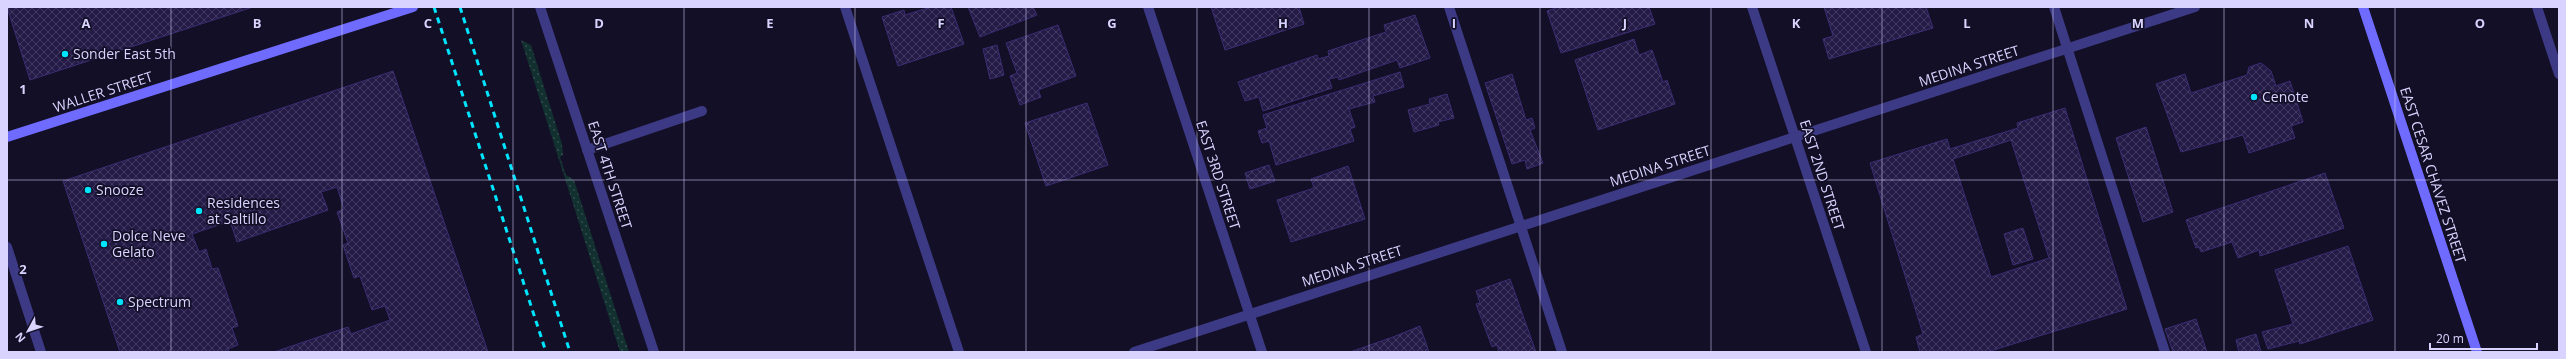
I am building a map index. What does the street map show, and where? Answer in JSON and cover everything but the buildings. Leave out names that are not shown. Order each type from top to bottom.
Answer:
[{"type":"street","name":"WALLER STREET","points":[[7,137],[413,7]]},
{"type":"street","name":"EAST 4TH STREET","points":[[540,7],[654,352]]},
{"type":"street","points":[[845,7],[959,352]]},
{"type":"street","name":"EAST 3RD STREET","points":[[1148,7],[1262,352]]},
{"type":"street","points":[[1449,7],[1562,352]]},
{"type":"street","name":"EAST 2ND STREET","points":[[1752,7],[1866,352]]},
{"type":"street","points":[[2054,7],[2165,352]]},
{"type":"street","name":"MEDINA STREET","points":[[1134,352],[2195,7]]},
{"type":"street","name":"EAST CESAR CHAVEZ STREET","points":[[2363,7],[2477,352]]},
{"type":"street","points":[[2537,7],[2559,74]]},
{"type":"street","points":[[587,150],[702,111]]},
{"type":"street","points":[[7,246],[41,352]]},
{"type":"green space","points":[[521,40],[531,45],[562,144],[563,155],[560,157],[566,175],[574,180],[629,352],[620,352]]},
{"type":"railway","points":[[434,7],[546,352]]},
{"type":"railway","points":[[460,7],[570,352]]},
{"type":"place","name":"Sonder East 5th","points":[[65,54]]},
{"type":"place","name":"Cenote","points":[[2254,97]]},
{"type":"place","name":"Snooze","points":[[88,190]]},
{"type":"place","name":"Residences at Saltillo","points":[[199,211]]},
{"type":"place","name":"Dolce Neve Gelato","points":[[104,244]]},
{"type":"place","name":"Spectrum","points":[[120,302]]}]
